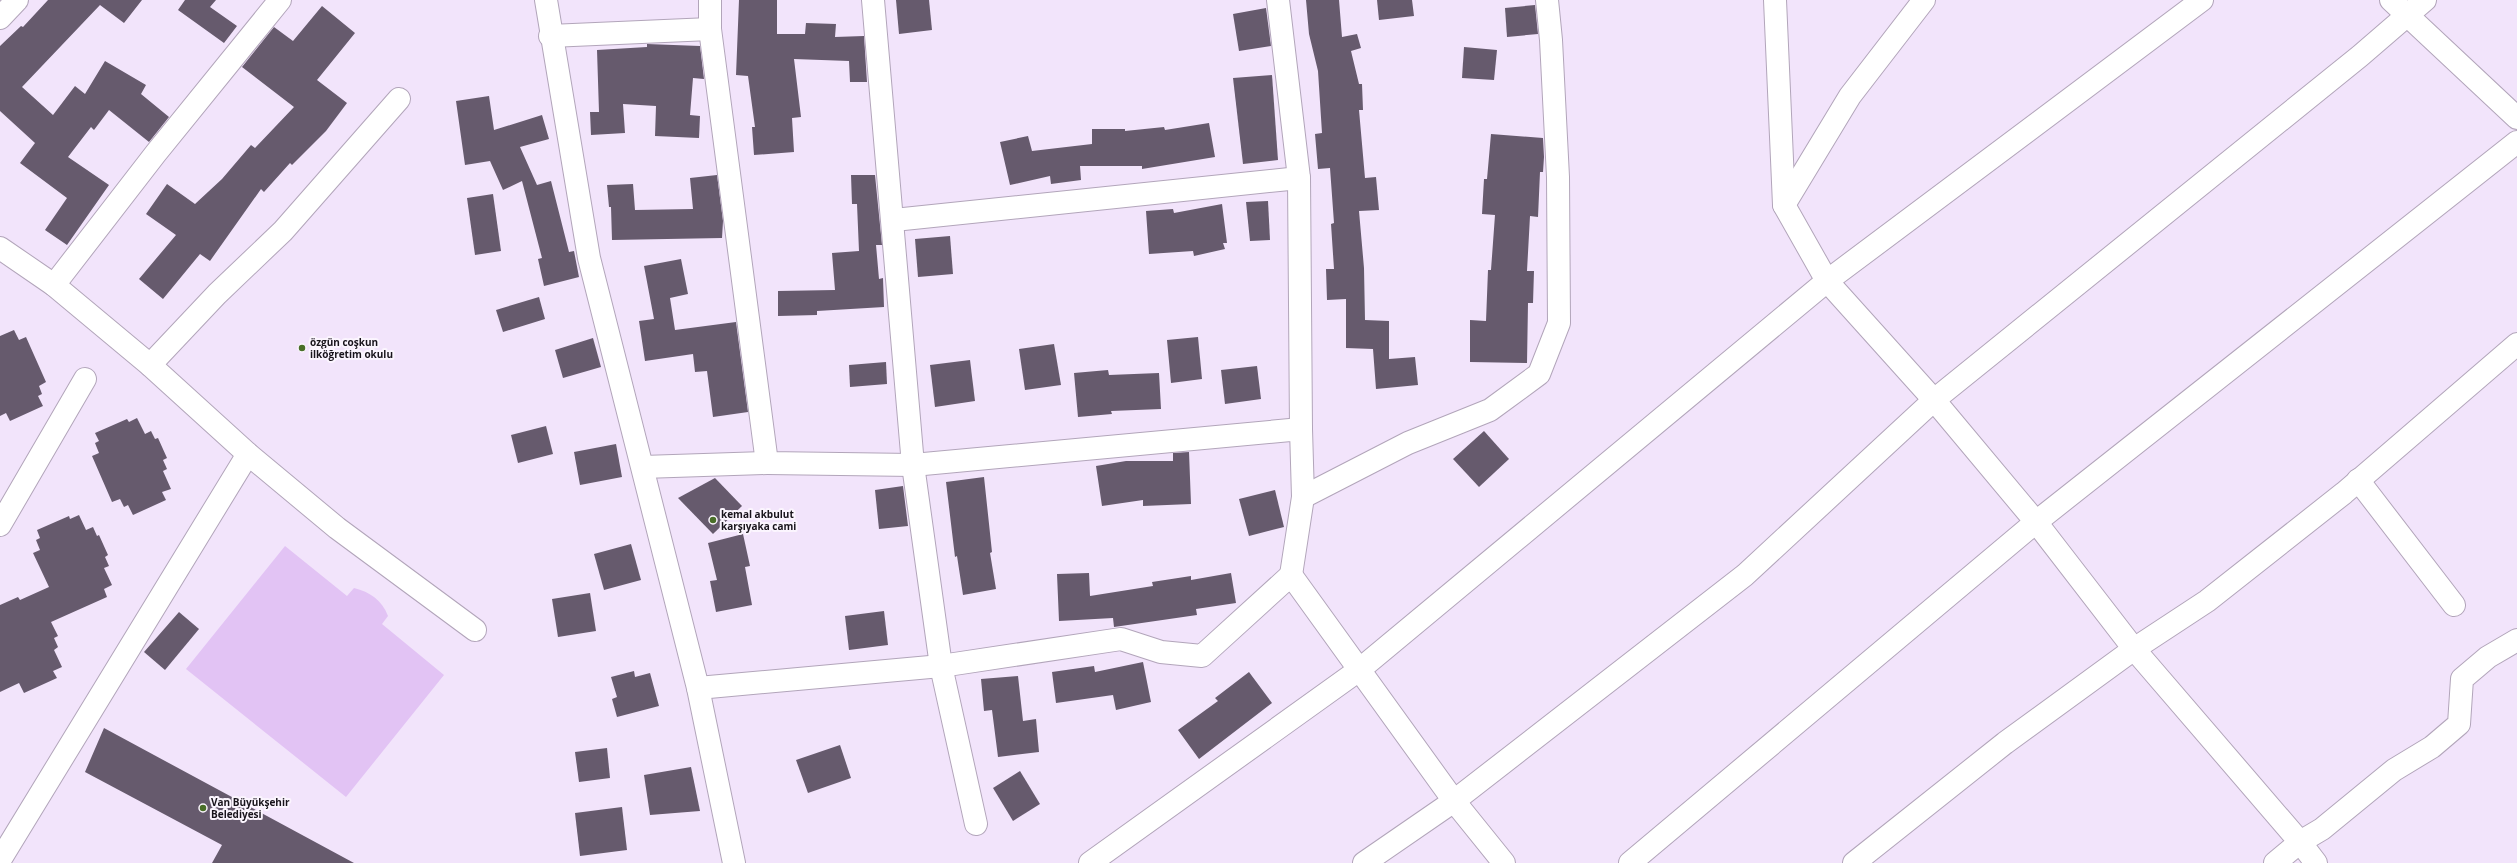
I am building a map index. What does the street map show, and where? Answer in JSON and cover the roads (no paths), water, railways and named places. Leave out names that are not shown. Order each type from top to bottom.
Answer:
[{"type":"street","points":[[0,18],[17,0]]},
{"type":"street","points":[[54,285],[156,153],[280,0]]},
{"type":"street","points":[[546,0],[550,36],[590,258],[644,467],[698,688],[734,863]]},
{"type":"street","points":[[710,0],[710,29],[767,463]]},
{"type":"street","points":[[873,0],[894,220],[913,465],[941,666],[976,824]]},
{"type":"street","points":[[698,688],[941,666],[1121,638],[1161,652],[1202,656],[1291,575],[1303,497],[1299,178],[1278,0]]},
{"type":"street","points":[[1303,497],[1408,443],[1490,410],[1539,374],[1559,323],[1558,177],[1551,40],[1546,0]]},
{"type":"street","points":[[1775,0],[1784,205],[1828,281],[1934,400],[2036,522],[2134,649],[2300,842],[2316,863]]},
{"type":"street","points":[[1784,205],[1850,96],[1924,0]]},
{"type":"street","points":[[1090,863],[1359,670],[1828,281],[2202,0]]},
{"type":"street","points":[[2391,0],[2517,118]]},
{"type":"street","points":[[1364,863],[1454,801],[1746,575],[1934,400],[2425,0]]},
{"type":"street","points":[[550,36],[710,29]]},
{"type":"street","points":[[150,365],[217,294],[283,231],[399,99]]},
{"type":"street","points":[[1630,863],[2036,522],[2517,142]]},
{"type":"street","points":[[894,220],[1299,178]]},
{"type":"street","points":[[0,248],[54,285],[150,365],[248,454],[337,528],[475,630]]},
{"type":"street","points":[[1854,863],[2005,743],[2134,649],[2207,601],[2358,480],[2517,344]]},
{"type":"street","points":[[0,524],[85,379]]},
{"type":"street","points":[[644,467],[767,463],[913,465],[1301,429]]},
{"type":"street","points":[[0,860],[248,454]]},
{"type":"street","points":[[2358,480],[2454,605]]},
{"type":"street","points":[[1291,575],[1454,801],[1504,863]]},
{"type":"street","points":[[2274,863],[2300,842],[2322,829],[2394,770],[2432,747],[2459,724],[2462,679],[2488,657],[2517,640]]},
{"type":"place","name":"özgün coşkun ilköğretim okulu","points":[[302,348]]},
{"type":"place","name":"kemal akbulut karşıyaka cami","points":[[713,520]]},
{"type":"place","name":"Van Büyükşehir Belediyesi","points":[[203,808]]}]
